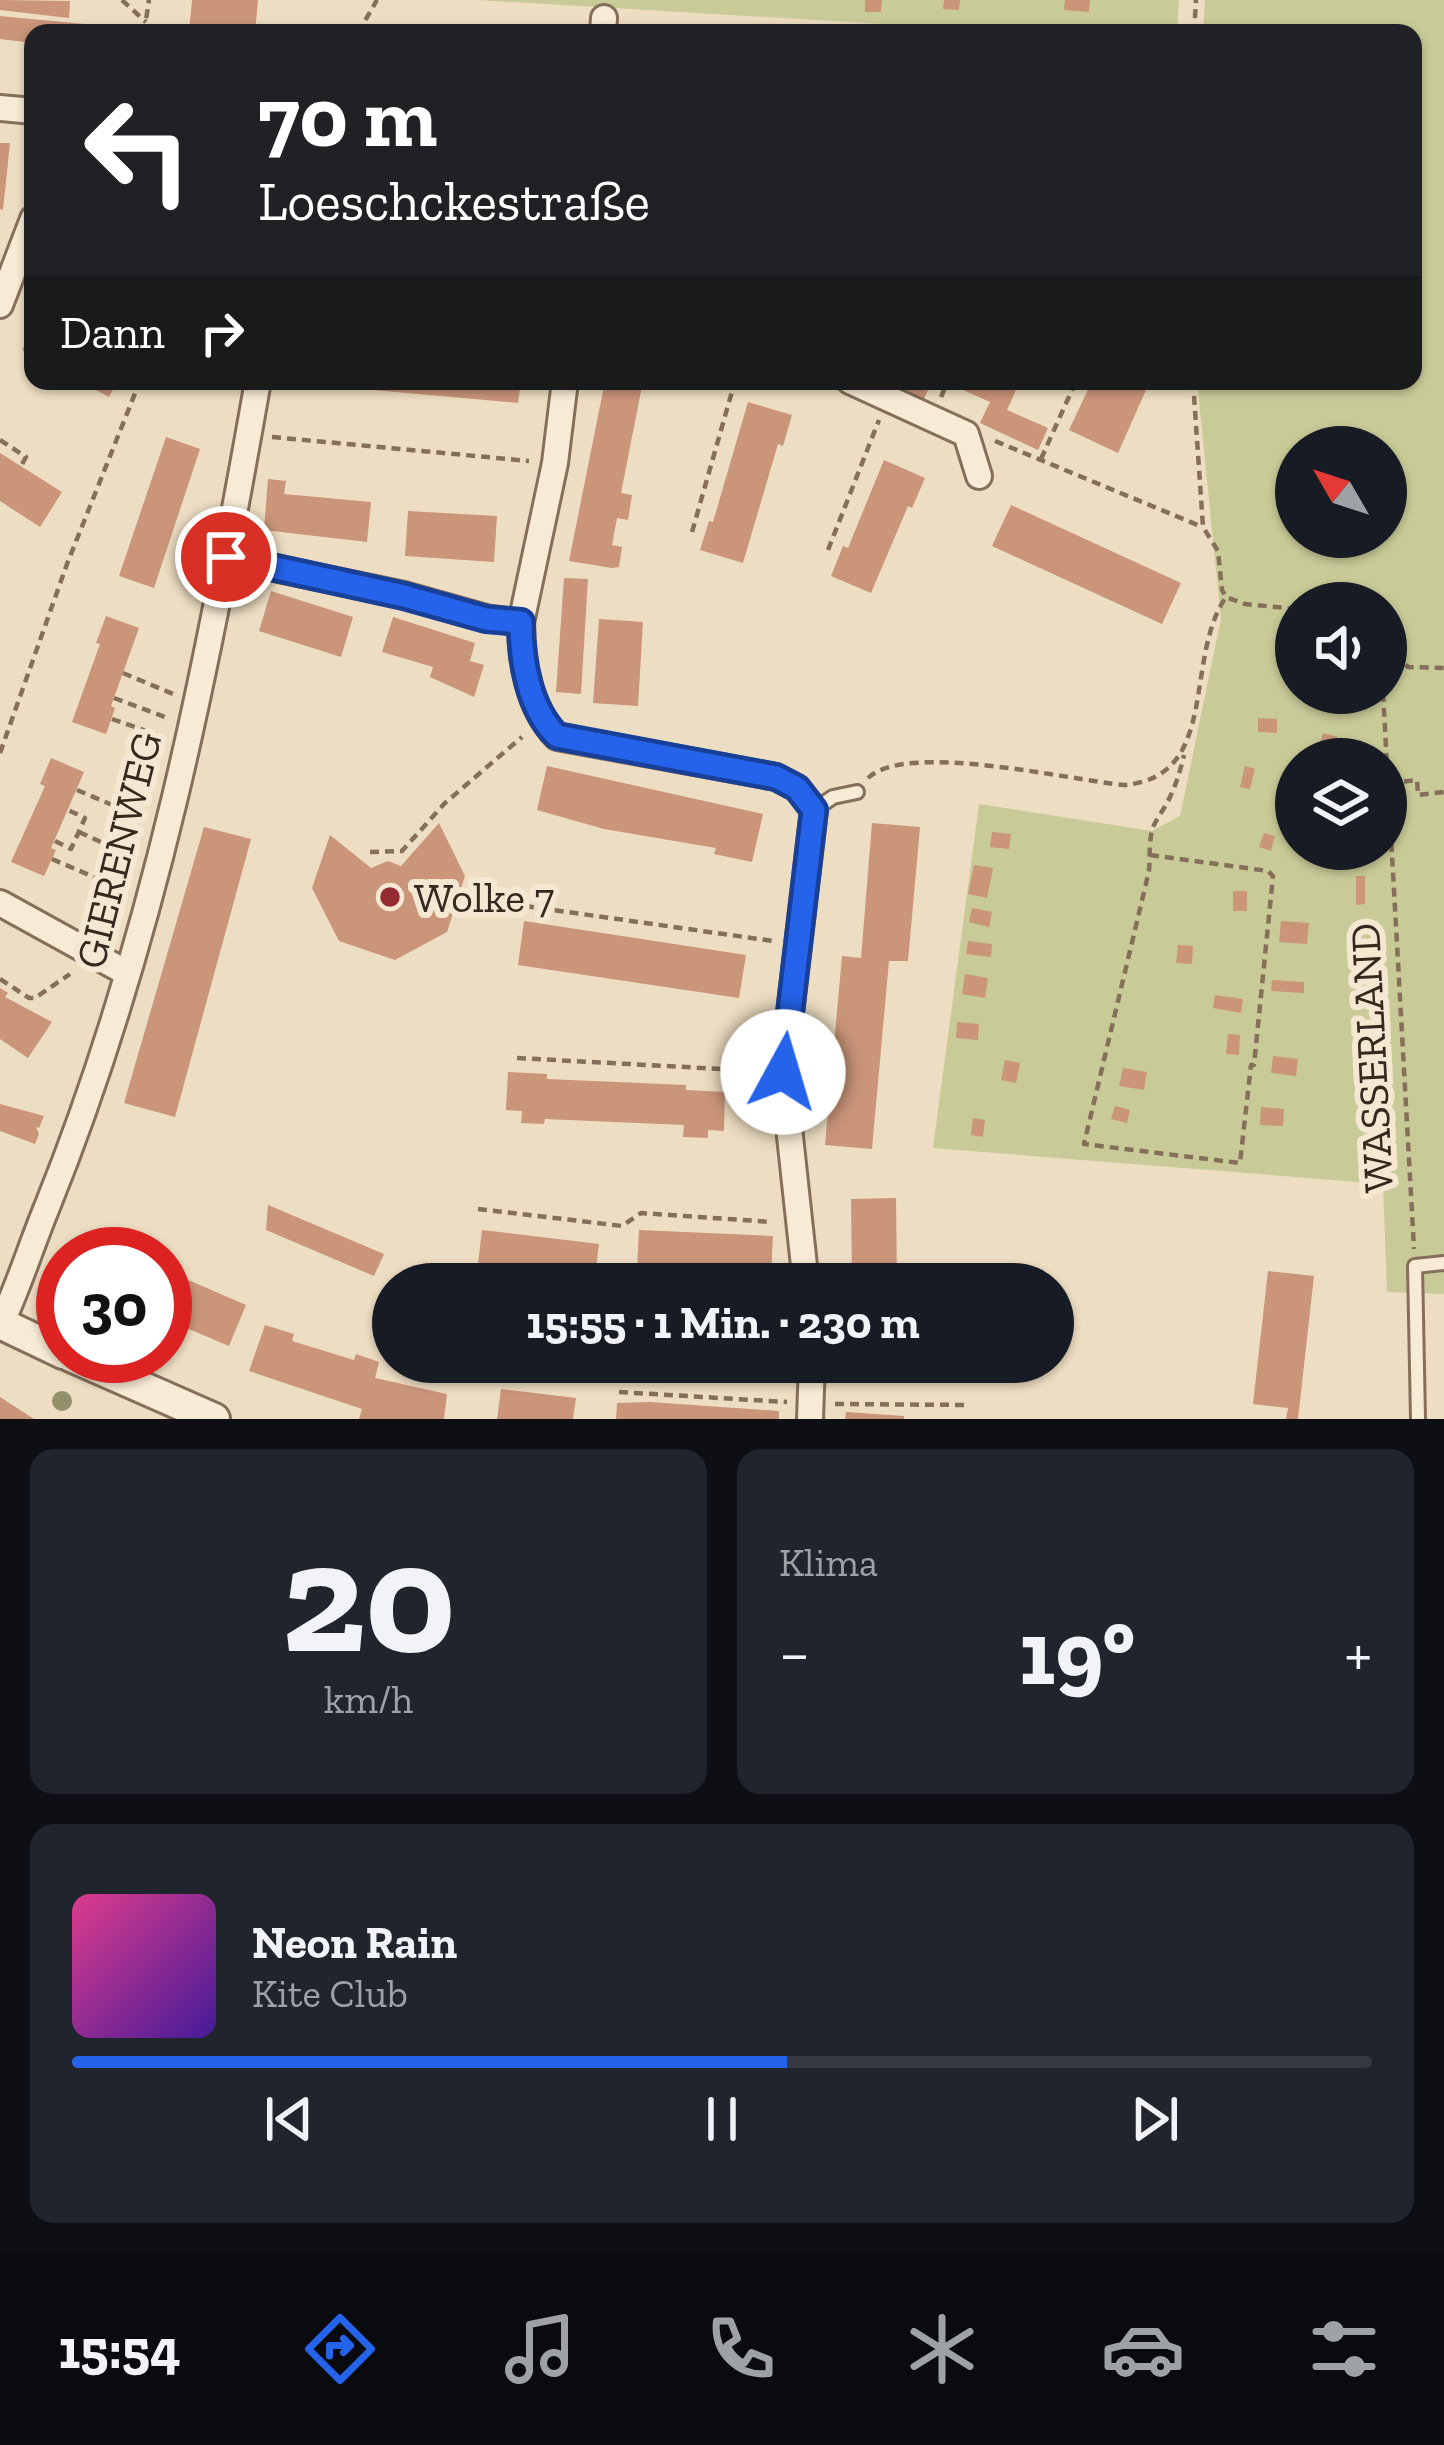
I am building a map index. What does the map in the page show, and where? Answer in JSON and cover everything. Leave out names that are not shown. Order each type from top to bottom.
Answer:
[{"type":"street","points":[[0,304],[24,242]]},
{"type":"street","name":"GIERENWEG","points":[[0,1324],[77,1136],[127,974],[190,725],[256,390]]},
{"type":"street","points":[[564,390],[555,463],[521,622],[525,669],[544,723],[557,736],[776,777],[797,788],[814,810],[783,1072],[804,1263]]},
{"type":"street","points":[[870,390],[966,434],[979,476]]},
{"type":"street","points":[[226,557],[486,619],[521,622]]},
{"type":"street","points":[[0,903],[127,974]]},
{"type":"street","points":[[0,1324],[36,1340]]},
{"type":"street","points":[[133,1383],[214,1419]]},
{"type":"lane","points":[[814,810],[833,797],[856,792]]},
{"type":"lane","points":[[1418,1419],[1415,1266],[1444,1263]]},
{"type":"path","points":[[122,0],[146,22]]},
{"type":"path","points":[[146,22],[148,0]]},
{"type":"path","points":[[0,753],[67,564],[136,390]]},
{"type":"path","points":[[692,532],[732,390]]},
{"type":"path","points":[[1041,459],[1072,390]]},
{"type":"path","points":[[1194,390],[1203,527],[1218,551],[1226,597]]},
{"type":"path","points":[[828,550],[888,398]]},
{"type":"path","points":[[966,434],[1004,443],[1203,527]]},
{"type":"path","points":[[248,435],[555,463]]},
{"type":"path","points":[[0,440],[26,457],[21,466]]},
{"type":"path","points":[[1226,597],[1275,607]]},
{"type":"path","points":[[1150,855],[1268,871],[1273,876],[1255,1065],[1251,1064],[1240,1162],[1084,1144],[1153,825],[1171,795],[1184,755],[1209,633],[1226,597]]},
{"type":"path","points":[[1407,666],[1444,671]]},
{"type":"path","points":[[123,673],[190,725]]},
{"type":"path","points":[[114,698],[190,725]]},
{"type":"path","points":[[112,719],[190,725]]},
{"type":"path","points":[[370,852],[402,851],[490,761],[544,723]]},
{"type":"path","points":[[856,792],[872,773],[893,763],[952,763],[1124,785],[1143,784],[1166,774],[1184,755]]},
{"type":"path","points":[[1407,781],[1417,780],[1418,795],[1444,792]]},
{"type":"path","points":[[76,790],[166,828]]},
{"type":"path","points":[[55,841],[71,849],[86,818],[68,810]]},
{"type":"path","points":[[79,832],[156,866]]},
{"type":"path","points":[[52,859],[147,900]]},
{"type":"path","name":"WASSERLAND","points":[[1394,870],[1415,1266]]},
{"type":"path","points":[[525,906],[797,944]]},
{"type":"path","points":[[0,979],[35,998],[94,957]]},
{"type":"path","points":[[21,1007],[28,998]]},
{"type":"path","points":[[517,1058],[783,1072]]},
{"type":"path","points":[[478,1209],[622,1226],[641,1213],[799,1224]]},
{"type":"path","points":[[620,1392],[810,1411],[968,1405]]},
{"type":"green space","points":[[477,0],[1179,0],[1178,24],[884,24]]},
{"type":"green space","points":[[1205,0],[1444,0],[1444,1294],[1387,1292],[1383,1184],[933,1148],[979,804],[1152,831],[1180,816],[1221,619],[1198,390],[1422,390],[1422,24],[1204,24]]},
{"type":"building","points":[[0,0],[70,1],[69,18],[0,10]]},
{"type":"building","points":[[192,0],[258,0],[256,24],[190,24]]},
{"type":"building","points":[[865,0],[882,0],[881,12],[865,12]]},
{"type":"building","points":[[944,0],[960,0],[959,10],[943,9]]},
{"type":"building","points":[[1065,0],[1090,0],[1089,12],[1064,10]]},
{"type":"building","points":[[0,16],[89,24],[24,24],[24,42],[0,39]]},
{"type":"building","points":[[0,143],[10,143],[3,210],[0,209]]},
{"type":"building","points":[[373,390],[520,390],[518,403]]},
{"type":"building","points":[[603,390],[641,390],[621,493],[632,495],[628,520],[617,518],[612,545],[622,547],[619,567],[569,561]]},
{"type":"building","points":[[904,390],[928,390],[924,399]]},
{"type":"building","points":[[963,390],[1016,390],[1007,410],[1048,428],[1038,450],[980,423],[990,402]]},
{"type":"building","points":[[1088,390],[1146,390],[1118,453],[1069,430]]},
{"type":"building","points":[[748,402],[792,415],[783,446],[778,444],[743,563],[700,550],[709,521],[713,522]]},
{"type":"building","points":[[166,437],[200,449],[154,588],[119,576]]},
{"type":"building","points":[[0,453],[62,492],[40,527],[0,501]]},
{"type":"building","points":[[884,460],[925,478],[871,593],[831,576],[843,546],[848,548]]},
{"type":"building","points":[[268,479],[286,481],[284,494],[371,502],[367,542],[264,530]]},
{"type":"building","points":[[1011,505],[1181,583],[1162,624],[992,546]]},
{"type":"building","points":[[408,511],[497,516],[494,562],[405,556]]},
{"type":"building","points":[[564,578],[588,579],[581,694],[556,692]]},
{"type":"building","points":[[271,591],[353,617],[341,657],[259,631]]},
{"type":"building","points":[[106,616],[139,628],[106,734],[72,722]]},
{"type":"building","points":[[393,617],[475,643],[470,661],[484,665],[474,697],[430,677],[433,667],[382,652]]},
{"type":"building","points":[[599,619],[643,622],[638,706],[593,703]]},
{"type":"building","points":[[1258,718],[1277,719],[1277,733],[1258,732]]},
{"type":"building","points":[[51,758],[84,772],[44,876],[11,862],[45,786],[40,784]]},
{"type":"building","points":[[547,766],[763,814],[752,862],[714,854],[716,848],[604,829],[537,810]]},
{"type":"building","points":[[1245,766],[1255,769],[1250,789],[1240,787]]},
{"type":"building","points":[[439,823],[465,876],[447,932],[395,960],[339,941],[312,888],[330,835],[371,868],[388,861],[401,866]]},
{"type":"building","points":[[872,823],[920,827],[908,961],[889,961],[872,1149],[825,1145],[842,956],[861,958]]},
{"type":"building","points":[[204,827],[251,839],[175,1117],[124,1103]]},
{"type":"building","points":[[992,832],[1011,834],[1009,849],[990,847]]},
{"type":"building","points":[[1264,833],[1275,836],[1271,851],[1259,847]]},
{"type":"building","points":[[974,865],[993,868],[987,898],[968,894]]},
{"type":"building","points":[[1356,876],[1365,876],[1365,904],[1356,905]]},
{"type":"building","points":[[1233,891],[1247,891],[1247,911],[1233,911]]},
{"type":"building","points":[[972,908],[992,912],[989,927],[969,922]]},
{"type":"building","points":[[524,921],[746,955],[739,998],[518,965]]},
{"type":"building","points":[[1281,921],[1309,923],[1307,944],[1279,942]]},
{"type":"building","points":[[968,941],[992,944],[991,957],[966,954]]},
{"type":"building","points":[[1178,945],[1193,946],[1192,964],[1176,963]]},
{"type":"building","points":[[965,974],[988,978],[985,998],[962,994]]},
{"type":"building","points":[[1272,980],[1304,982],[1304,993],[1271,991]]},
{"type":"building","points":[[0,988],[8,993],[5,997],[52,1022],[28,1058],[0,1039]]},
{"type":"building","points":[[1215,995],[1243,999],[1241,1013],[1213,1008]]},
{"type":"building","points":[[957,1022],[979,1024],[978,1040],[956,1038]]},
{"type":"building","points":[[1228,1034],[1240,1035],[1239,1055],[1226,1054]]},
{"type":"building","points":[[1273,1056],[1298,1059],[1296,1076],[1271,1073]]},
{"type":"building","points":[[1005,1060],[1020,1063],[1016,1083],[1001,1080]]},
{"type":"building","points":[[1123,1068],[1147,1072],[1144,1090],[1119,1086]]},
{"type":"building","points":[[508,1072],[725,1092],[724,1131],[708,1130],[708,1138],[683,1137],[684,1125],[545,1119],[544,1124],[521,1123],[522,1111],[506,1110]]},
{"type":"building","points":[[0,1104],[44,1116],[36,1127],[35,1144],[0,1131]]},
{"type":"building","points":[[1115,1106],[1130,1110],[1127,1123],[1111,1119]]},
{"type":"building","points":[[1261,1107],[1284,1109],[1283,1126],[1260,1125]]},
{"type":"building","points":[[973,1118],[985,1120],[983,1137],[971,1135]]},
{"type":"building","points":[[896,1198],[897,1263],[852,1263],[851,1199]]},
{"type":"building","points":[[268,1205],[384,1254],[380,1263],[372,1263],[372,1275],[266,1230]]},
{"type":"building","points":[[482,1230],[599,1244],[597,1263],[478,1263]]},
{"type":"building","points":[[639,1230],[773,1236],[772,1263],[637,1263]]},
{"type":"building","points":[[1268,1271],[1314,1276],[1298,1419],[1286,1419],[1288,1408],[1253,1404]]},
{"type":"building","points":[[192,1282],[246,1305],[229,1346],[192,1330]]},
{"type":"building","points":[[265,1325],[294,1334],[292,1341],[354,1360],[356,1354],[372,1360],[372,1383],[398,1383],[447,1394],[444,1419],[359,1419],[362,1409],[249,1371]]},
{"type":"building","points":[[501,1389],[576,1398],[573,1419],[497,1419]]},
{"type":"building","points":[[0,1397],[34,1419],[0,1419]]},
{"type":"building","points":[[617,1403],[779,1411],[779,1419],[616,1419]]},
{"type":"building","points":[[846,1412],[904,1416],[904,1419],[845,1419]]},
{"type":"place","name":"Wolke 7","points":[[390,897]]},
{"type":"route","points":[[226,557],[486,619],[521,622],[521,648],[531,688],[544,723],[557,736],[776,777],[797,788],[814,810],[783,1072]]}]
